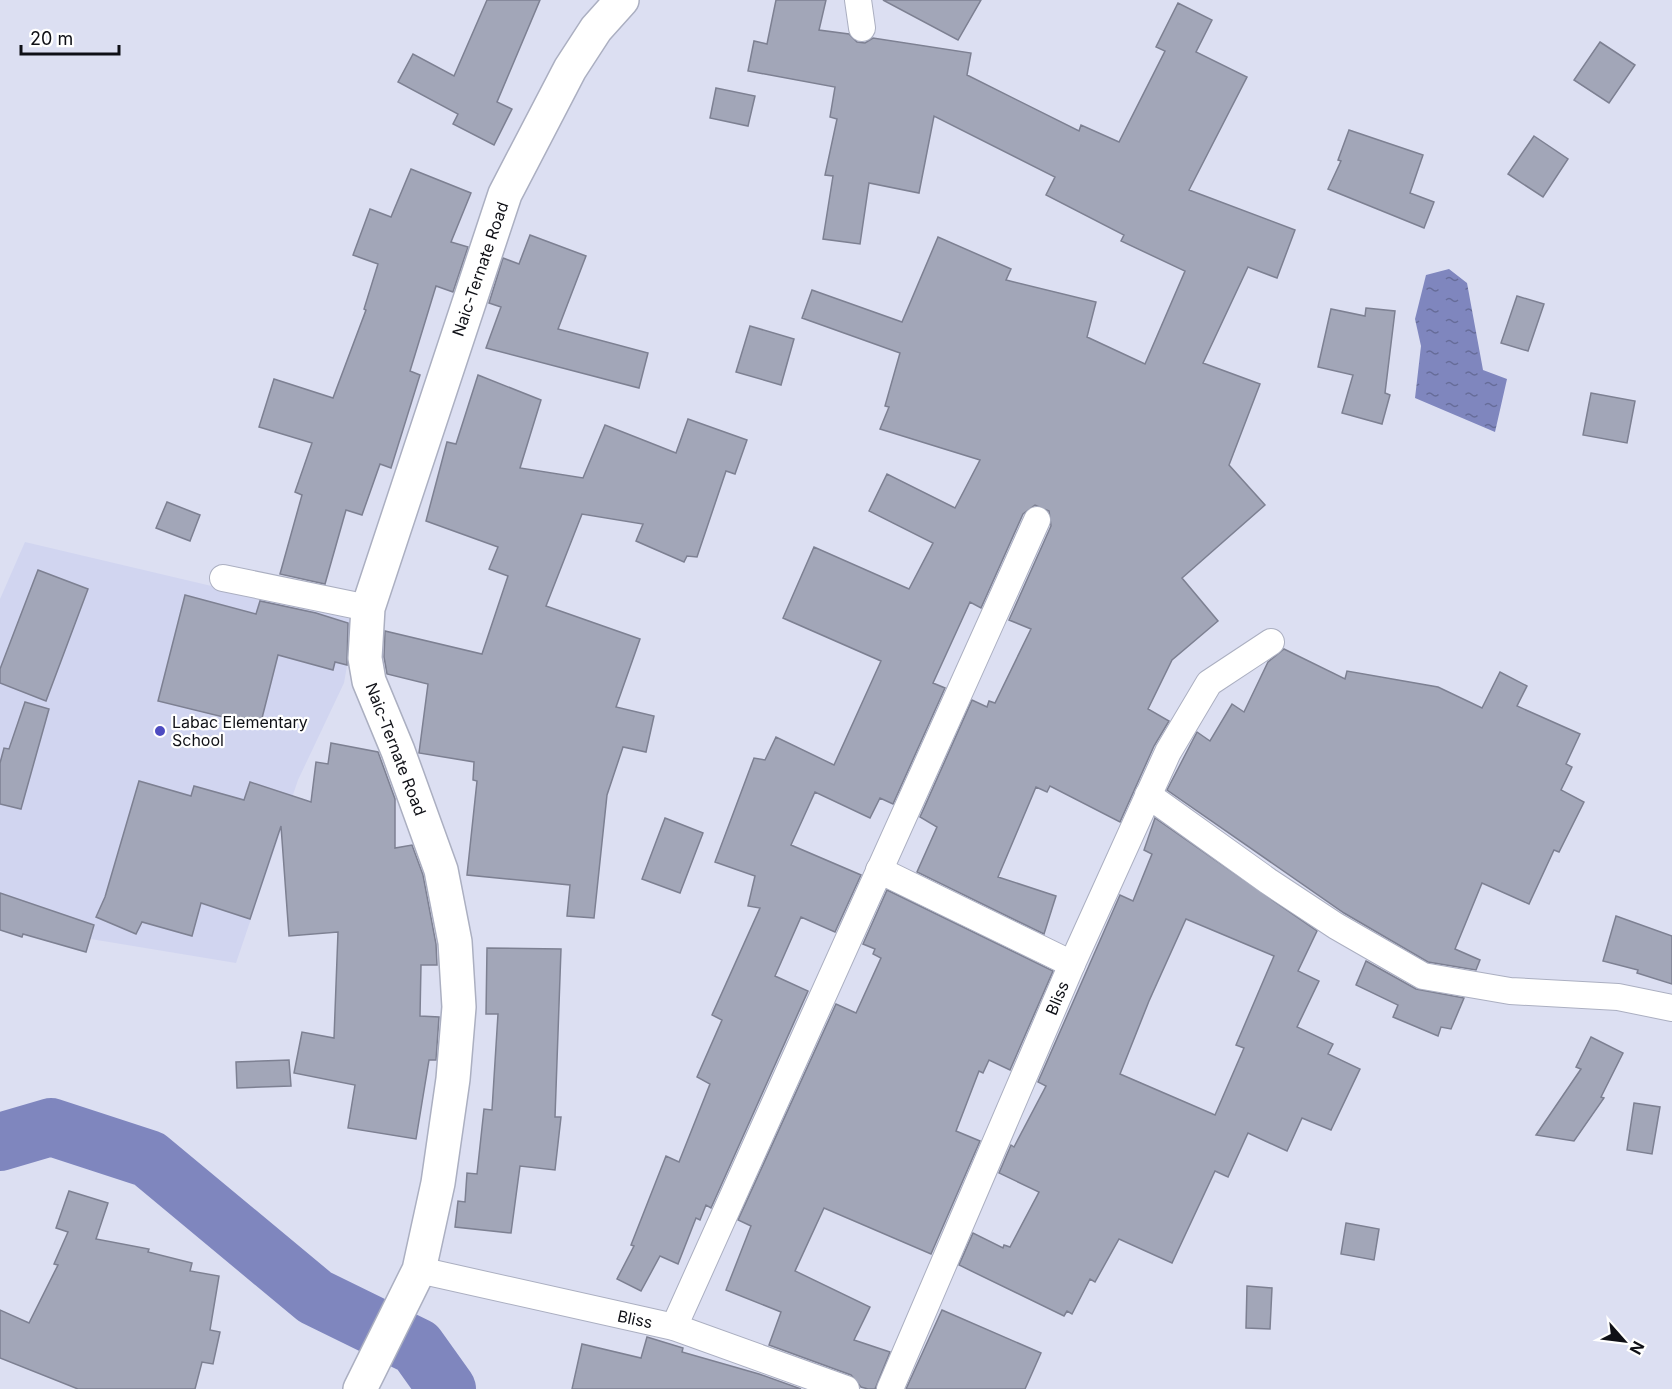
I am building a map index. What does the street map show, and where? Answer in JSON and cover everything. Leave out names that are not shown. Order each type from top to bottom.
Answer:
[{"type":"main road","name":"Naic-Ternate Road","points":[[362,1387],[419,1270],[438,1183],[453,1079],[459,1007],[455,942],[441,870],[398,751],[369,681],[365,658],[369,608],[496,215],[570,69],[596,29],[622,0]]},
{"type":"street","points":[[858,0],[862,28]]},
{"type":"street","points":[[674,1327],[1036,520]]},
{"type":"street","points":[[223,578],[369,608]]},
{"type":"street","name":"Bliss","points":[[890,1389],[1072,964],[1168,752],[1209,683],[1271,642]]},
{"type":"street","points":[[1148,795],[1278,888],[1423,976],[1510,991],[1618,997],[1672,1008]]},
{"type":"street","points":[[879,870],[1072,964]]},
{"type":"street","name":"Bliss","points":[[419,1270],[674,1327],[846,1389]]},
{"type":"shaded area","name":"Labac Elementary School","points":[[25,542],[355,620],[344,683],[298,780],[236,963],[0,924],[0,599]]},
{"type":"water","points":[[1449,269],[1467,283],[1483,370],[1507,379],[1495,432],[1415,398],[1421,346],[1415,319],[1426,275]]},
{"type":"building","points":[[487,0],[540,0],[497,102],[512,109],[494,145],[453,124],[458,114],[398,82],[413,54],[454,76]]},
{"type":"building","points":[[776,0],[826,0],[819,30],[849,34],[857,42],[865,43],[873,38],[971,53],[967,75],[1079,131],[1081,125],[1119,142],[1165,51],[1156,47],[1178,3],[1212,20],[1196,52],[1247,77],[1189,190],[1295,230],[1277,278],[1248,267],[1203,363],[1260,384],[1229,465],[1265,505],[1182,578],[1218,621],[1172,660],[1148,709],[1169,721],[1154,746],[1120,822],[1050,786],[1047,792],[1036,787],[998,877],[1056,896],[1044,934],[917,872],[937,827],[920,817],[972,700],[987,707],[989,701],[995,703],[1031,629],[1009,620],[1051,526],[1049,511],[1035,505],[1023,514],[981,608],[970,602],[933,683],[945,688],[893,804],[880,798],[870,818],[815,792],[791,845],[861,875],[835,932],[801,917],[775,976],[808,991],[711,1208],[706,1205],[700,1220],[696,1218],[678,1264],[660,1256],[641,1291],[617,1279],[634,1246],[631,1245],[666,1156],[679,1162],[710,1084],[697,1077],[722,1020],[712,1015],[760,908],[748,906],[755,876],[715,862],[754,758],[765,760],[776,737],[834,765],[881,661],[783,618],[814,547],[909,589],[933,543],[869,511],[887,474],[955,508],[980,460],[880,429],[889,407],[885,406],[900,353],[802,318],[812,290],[902,322],[938,237],[1011,269],[1006,280],[1096,302],[1087,337],[1145,364],[1185,271],[1121,241],[1124,235],[1046,195],[1055,177],[934,116],[919,193],[869,183],[860,244],[823,239],[833,176],[825,175],[837,119],[830,117],[835,87],[748,71],[754,41],[767,44]]},
{"type":"building","points":[[883,0],[981,0],[958,40]]},
{"type":"building","points":[[1600,42],[1635,65],[1609,103],[1574,80]]},
{"type":"building","points":[[716,88],[755,96],[748,126],[710,118]]},
{"type":"building","points":[[1349,130],[1423,155],[1410,193],[1434,202],[1424,228],[1328,189],[1341,161],[1338,160]]},
{"type":"building","points":[[1534,136],[1568,159],[1543,197],[1508,174]]},
{"type":"building","points":[[411,169],[471,193],[451,242],[468,247],[453,292],[436,286],[410,371],[420,375],[391,468],[380,464],[362,515],[346,510],[325,584],[280,574],[302,495],[295,492],[312,443],[259,427],[274,379],[333,398],[366,310],[364,309],[378,264],[353,255],[370,209],[391,217]]},
{"type":"building","points":[[530,235],[586,256],[558,329],[648,353],[639,388],[486,348],[501,307],[489,303],[503,258],[519,264]]},
{"type":"building","points":[[1517,296],[1544,304],[1528,351],[1501,343]]},
{"type":"building","points":[[1366,308],[1395,311],[1385,393],[1390,395],[1382,424],[1342,413],[1353,375],[1318,367],[1331,309],[1365,316]]},
{"type":"building","points":[[750,326],[794,339],[781,385],[736,372]]},
{"type":"building","points":[[478,375],[541,400],[520,468],[583,478],[605,425],[676,453],[688,419],[747,440],[735,474],[726,471],[697,557],[687,556],[684,562],[636,541],[643,524],[582,514],[546,606],[640,639],[616,707],[654,716],[646,752],[623,747],[607,795],[594,918],[567,916],[570,885],[467,875],[477,781],[473,780],[474,762],[419,753],[428,684],[387,674],[384,657],[385,631],[482,654],[508,576],[489,569],[498,547],[426,521],[447,442],[456,444]]},
{"type":"building","points":[[1591,393],[1635,401],[1627,443],[1583,435]]},
{"type":"building","points":[[167,502],[200,515],[190,541],[156,528]]},
{"type":"building","points":[[38,570],[88,589],[46,701],[0,683],[0,669]]},
{"type":"building","points":[[185,595],[256,614],[260,601],[316,613],[348,623],[347,665],[335,662],[333,670],[278,655],[260,726],[158,701]]},
{"type":"building","points":[[1284,649],[1345,679],[1347,671],[1438,687],[1482,708],[1500,672],[1527,686],[1517,706],[1580,734],[1566,764],[1572,767],[1561,790],[1584,802],[1559,852],[1554,850],[1529,904],[1482,883],[1455,949],[1480,960],[1476,970],[1428,962],[1344,913],[1167,790],[1197,732],[1210,741],[1232,704],[1244,712],[1268,662]]},
{"type":"building","points":[[25,702],[49,709],[21,809],[0,804],[0,763],[4,748],[9,749]]},
{"type":"building","points":[[331,743],[378,752],[395,799],[395,848],[412,845],[423,875],[436,944],[437,965],[421,965],[420,1016],[439,1017],[436,1060],[429,1060],[416,1139],[348,1128],[355,1085],[294,1073],[302,1032],[334,1038],[338,932],[289,936],[281,826],[250,919],[201,903],[192,936],[142,922],[136,934],[96,917],[105,897],[139,781],[191,796],[194,786],[244,800],[250,782],[311,802],[316,762],[328,764]]},
{"type":"building","points":[[665,818],[703,833],[680,893],[642,879]]},
{"type":"building","points":[[1155,818],[1317,931],[1298,971],[1319,981],[1297,1027],[1333,1044],[1328,1054],[1360,1069],[1331,1130],[1302,1118],[1287,1151],[1248,1133],[1228,1177],[1215,1171],[1172,1263],[1119,1239],[1095,1282],[1090,1279],[1072,1314],[1067,1311],[1064,1316],[959,1265],[973,1233],[1003,1248],[1004,1245],[1010,1247],[1039,1192],[999,1173],[1011,1145],[1014,1147],[1046,1086],[1038,1082],[1120,895],[1133,901],[1152,854],[1144,850]],"holes":[[[1186,919],[1274,956],[1236,1045],[1244,1048],[1215,1115],[1120,1074],[1149,1001]]]},
{"type":"building","points":[[887,890],[1053,971],[1010,1070],[989,1060],[983,1073],[979,1071],[956,1131],[980,1141],[931,1254],[824,1208],[795,1271],[870,1307],[854,1340],[890,1352],[875,1389],[868,1389],[861,1387],[851,1375],[769,1345],[781,1312],[726,1290],[751,1226],[738,1220],[836,1004],[856,1013],[881,958],[873,954],[875,949],[863,944]]},
{"type":"building","points":[[0,893],[94,925],[86,952],[23,934],[22,937],[0,930]]},
{"type":"building","points":[[1616,916],[1672,936],[1672,984],[1637,973],[1638,970],[1603,961]]},
{"type":"building","points":[[487,948],[561,949],[555,1117],[561,1117],[555,1170],[520,1166],[511,1233],[455,1227],[458,1201],[465,1202],[467,1173],[477,1174],[484,1109],[492,1110],[498,1014],[486,1014]]},
{"type":"building","points":[[1366,961],[1416,989],[1464,998],[1451,1029],[1441,1027],[1438,1036],[1393,1017],[1398,1005],[1356,985]]},
{"type":"building","points":[[1591,1037],[1623,1053],[1601,1097],[1604,1098],[1574,1141],[1536,1135],[1581,1069],[1576,1067]]},
{"type":"building","points":[[289,1060],[291,1086],[237,1088],[236,1062]]},
{"type":"building","points":[[1634,1103],[1660,1107],[1652,1154],[1627,1150]]},
{"type":"building","points":[[69,1191],[108,1203],[96,1239],[149,1249],[148,1252],[192,1263],[190,1271],[219,1276],[210,1330],[220,1332],[213,1364],[202,1362],[195,1389],[78,1389],[0,1358],[0,1310],[29,1323],[58,1265],[54,1264],[68,1232],[56,1228]]},
{"type":"building","points":[[1346,1223],[1379,1229],[1374,1260],[1341,1254]]},
{"type":"building","points":[[1247,1286],[1272,1288],[1270,1329],[1246,1328]]},
{"type":"building","points":[[942,1310],[1041,1353],[1025,1389],[906,1389]]},
{"type":"building","points":[[647,1337],[683,1348],[682,1352],[759,1374],[801,1389],[572,1389],[582,1344],[641,1358]]},
{"type":"waterway","points":[[0,1142],[51,1127],[149,1159],[315,1297],[417,1347],[447,1389]]},
{"type":"place","name":"Labac Elementary School","points":[[160,731]]}]
